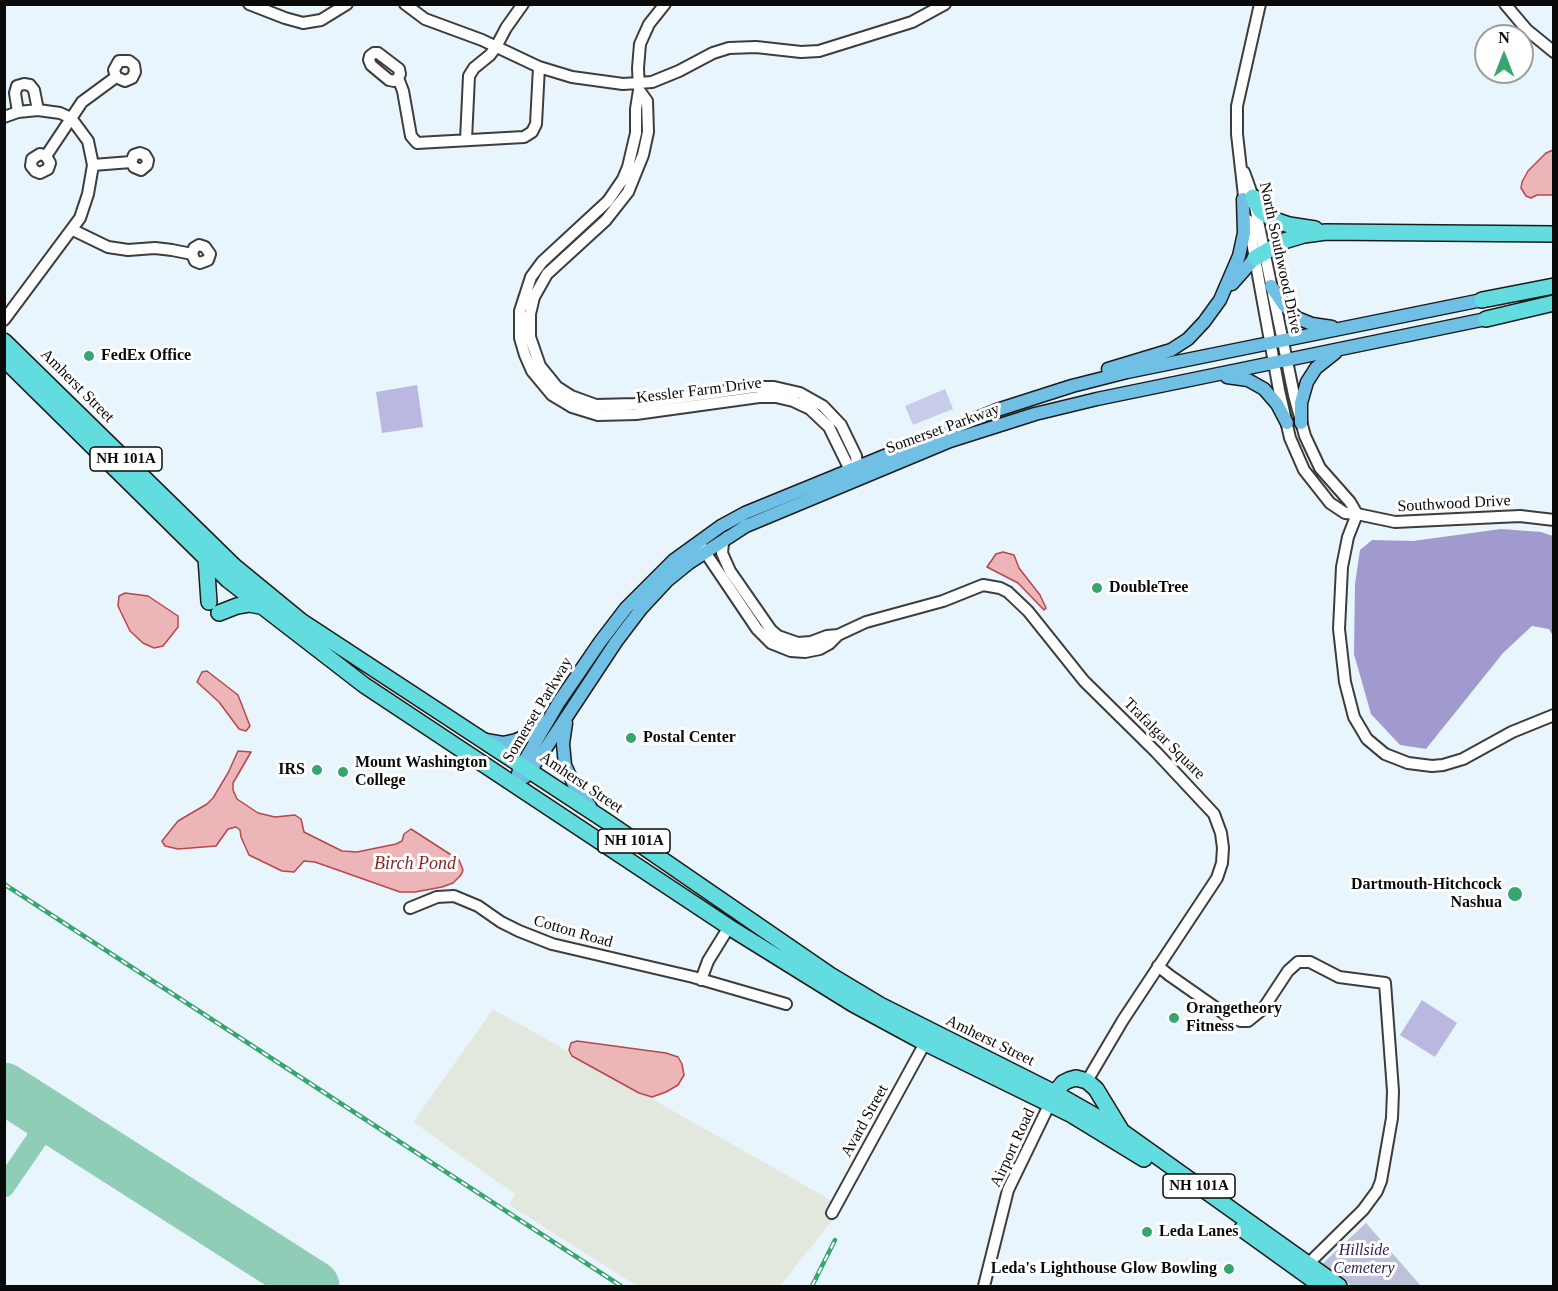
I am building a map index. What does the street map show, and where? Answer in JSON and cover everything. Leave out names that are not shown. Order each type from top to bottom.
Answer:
[{"type":"highway","points":[[1248,198],[1263,213],[1279,222],[1305,228],[1354,232]]},
{"type":"highway","points":[[1260,255],[1284,241],[1304,235],[1354,232],[1554,234]]},
{"type":"highway","points":[[1482,300],[1554,286]]},
{"type":"highway","points":[[1486,319],[1554,303]]},
{"type":"highway","points":[[1486,319],[1554,310]]},
{"type":"highway","name":"Amherst Street","points":[[4,341],[225,558],[301,621],[606,821],[830,975],[1052,1099],[1131,1150],[1322,1287]]},
{"type":"highway","name":"Amherst Street","points":[[4,359],[228,580],[364,685],[729,927],[853,1004],[926,1043],[1123,1132],[1339,1287]]},
{"type":"highway","points":[[206,558],[214,608],[249,604],[260,606]]},
{"type":"highway","points":[[1052,1099],[1063,1083],[1076,1078],[1087,1081],[1096,1089],[1123,1132]]},
{"type":"main road","points":[[1220,300],[1233,273],[1241,246],[1248,198]]},
{"type":"main road","points":[[1052,392],[1062,385],[1085,376],[1171,350],[1194,333],[1260,255]]},
{"type":"main road","points":[[1271,286],[1287,309],[1304,321],[1326,326],[1354,326]]},
{"type":"main road","name":"Somerset Parkway","points":[[526,769],[559,702],[600,642],[631,603],[668,565],[701,547],[728,536],[854,472],[997,410],[1052,392],[1106,377],[1482,300]]},
{"type":"main road","name":"Somerset Parkway","points":[[515,786],[572,709],[636,614],[701,547],[745,513],[854,472],[1020,418],[1084,402],[1486,319]]},
{"type":"main road","points":[[1301,423],[1302,397],[1310,377],[1324,360],[1347,347]]},
{"type":"main road","points":[[1199,378],[1235,377],[1256,383],[1274,400],[1287,423]]},
{"type":"main road","points":[[482,739],[507,743],[526,736],[559,702]]},
{"type":"main road","points":[[572,709],[566,722],[563,739],[563,754],[567,771],[582,798],[606,821]]},
{"type":"street","points":[[249,4],[303,23],[321,20],[347,4]]},
{"type":"street","points":[[405,4],[425,19],[471,35],[539,67],[572,78],[639,87],[665,77],[713,52],[747,47],[801,52],[827,48],[912,22],[945,4]]},
{"type":"street","points":[[466,140],[469,76],[496,47],[523,4]]},
{"type":"street","name":"Kessler Farm Drive","points":[[665,4],[649,24],[640,44],[639,87],[647,101],[649,124],[643,155],[633,182],[622,202],[606,220],[547,274],[534,297],[530,315],[530,337],[540,366],[557,387],[571,396],[596,405],[635,404],[755,387],[774,387],[800,393],[823,406],[841,425],[850,442],[854,472]]},
{"type":"street","name":"North Southwood Drive","points":[[1260,4],[1238,99],[1237,128],[1241,163],[1277,342]]},
{"type":"street","points":[[1504,4],[1527,30],[1554,52]]},
{"type":"street","points":[[398,78],[403,92],[411,136],[414,140],[423,144],[524,137],[532,132],[536,124],[539,67]]},
{"type":"street","points":[[46,156],[82,102],[116,77]]},
{"type":"street","points":[[18,112],[15,93],[18,86],[24,84],[30,85],[34,90],[38,110]]},
{"type":"street","points":[[4,117],[18,112],[38,110],[60,113],[71,118],[88,141],[93,165],[85,207],[74,230],[4,320]]},
{"type":"street","points":[[93,165],[131,162]]},
{"type":"street","points":[[74,230],[108,248],[164,249],[192,254]]},
{"type":"street","name":"North Southwood Drive","points":[[1260,255],[1271,286],[1277,342]]},
{"type":"street","name":"Southwood Drive","points":[[1277,342],[1287,423],[1300,463],[1311,482],[1335,507],[1345,513],[1400,523],[1520,516],[1554,520]]},
{"type":"street","name":"Southwood Drive","points":[[1280,362],[1310,449],[1320,468],[1350,502],[1357,514]]},
{"type":"street","points":[[1357,514],[1348,537],[1342,567],[1339,597],[1340,636],[1345,682],[1354,717],[1367,739],[1385,754],[1408,763],[1443,765],[1463,759],[1512,732],[1554,715]]},
{"type":"street","name":"Trafalgar Square","points":[[728,536],[722,546],[725,562],[774,633],[786,640],[798,643],[838,635],[866,622],[943,601],[983,585],[1008,592],[1022,604],[1084,681],[1197,795],[1217,820],[1223,848],[1220,871],[1087,1081]]},
{"type":"street","name":"Trafalgar Square","points":[[701,547],[757,629],[771,643],[790,651],[805,652],[830,644],[838,635]]},
{"type":"street","name":"Cotton Road","points":[[410,908],[437,897],[454,896],[478,906],[508,926],[540,940],[701,980],[786,1004]]},
{"type":"street","points":[[701,980],[708,962],[729,927]]},
{"type":"street","points":[[1158,966],[1229,1017],[1241,1022],[1248,1021],[1263,1009],[1288,971],[1298,962],[1310,962],[1339,977],[1385,983],[1394,1091],[1392,1118],[1381,1181],[1377,1191],[1363,1210],[1308,1264]]},
{"type":"street","name":"Avard Street","points":[[832,1213],[926,1043]]},
{"type":"street","name":"Airport Road","points":[[984,1287],[1008,1190],[1052,1099]]},
{"type":"shaded area","points":[[417,385],[423,427],[382,433],[376,392]]},
{"type":"shaded area","points":[[945,389],[953,409],[913,425],[905,406]]},
{"type":"shaded area","points":[[1501,529],[1541,532],[1553,536],[1553,636],[1549,629],[1532,626],[1503,653],[1426,749],[1400,745],[1371,714],[1354,654],[1355,584],[1360,550],[1372,540],[1413,541]]},
{"type":"shaded area","points":[[1422,1000],[1457,1023],[1435,1057],[1400,1035]]},
{"type":"shaded area","points":[[493,1009],[843,1207],[780,1286],[637,1286],[509,1205],[515,1194],[413,1122]]},
{"type":"green space","name":"Hillside Cemetery","points":[[1366,1223],[1421,1286],[1352,1286],[1322,1264]]},
{"type":"water","points":[[1553,150],[1553,195],[1537,195],[1531,198],[1526,196],[1521,188],[1528,171],[1546,153]]},
{"type":"water","points":[[1003,552],[1014,555],[1019,568],[1040,595],[1046,608],[1044,610],[1018,583],[987,567],[996,554]]},
{"type":"water","points":[[125,593],[148,596],[178,616],[178,627],[163,646],[154,648],[143,643],[130,631],[118,606],[119,596]]},
{"type":"water","points":[[207,671],[238,695],[250,726],[246,731],[239,729],[219,702],[197,682],[202,672]]},
{"type":"water","name":"Birch Pond","points":[[238,751],[251,752],[233,783],[233,790],[237,799],[258,813],[275,817],[295,815],[301,819],[304,832],[342,851],[357,852],[396,844],[402,841],[404,834],[411,829],[459,860],[463,870],[461,875],[453,883],[442,887],[400,892],[315,862],[304,861],[294,872],[282,871],[249,855],[240,830],[236,827],[228,829],[216,846],[178,849],[165,846],[162,841],[178,821],[213,798]]},
{"type":"water","points":[[577,1041],[666,1053],[678,1057],[684,1075],[678,1085],[666,1092],[652,1097],[639,1093],[572,1056],[569,1050],[571,1043]]},
{"type":"taxiway","points":[[24,1100],[35,1111],[38,1119],[37,1138]]},
{"type":"taxiway","points":[[4,1187],[41,1133],[52,1129],[71,1131]]},
{"type":"runway","points":[[4,1088],[314,1286]]},
{"type":"railway","points":[[4,884],[621,1286]]},
{"type":"railway","points":[[812,1286],[835,1240]]},
{"type":"place","name":"FedEx Office","points":[[89,356]]},
{"type":"place","name":"DoubleTree","points":[[1097,588]]},
{"type":"place","name":"Postal Center","points":[[631,738]]},
{"type":"place","name":"IRS","points":[[317,770]]},
{"type":"place","name":"Mount Washington College","points":[[343,772]]},
{"type":"place","name":"Dartmouth-Hitchcock Nashua","points":[[1515,894]]},
{"type":"place","name":"Orangetheory Fitness","points":[[1174,1018]]},
{"type":"place","name":"Leda Lanes","points":[[1147,1232]]},
{"type":"place","name":"Leda's Lighthouse Glow Bowling","points":[[1229,1269]]}]
